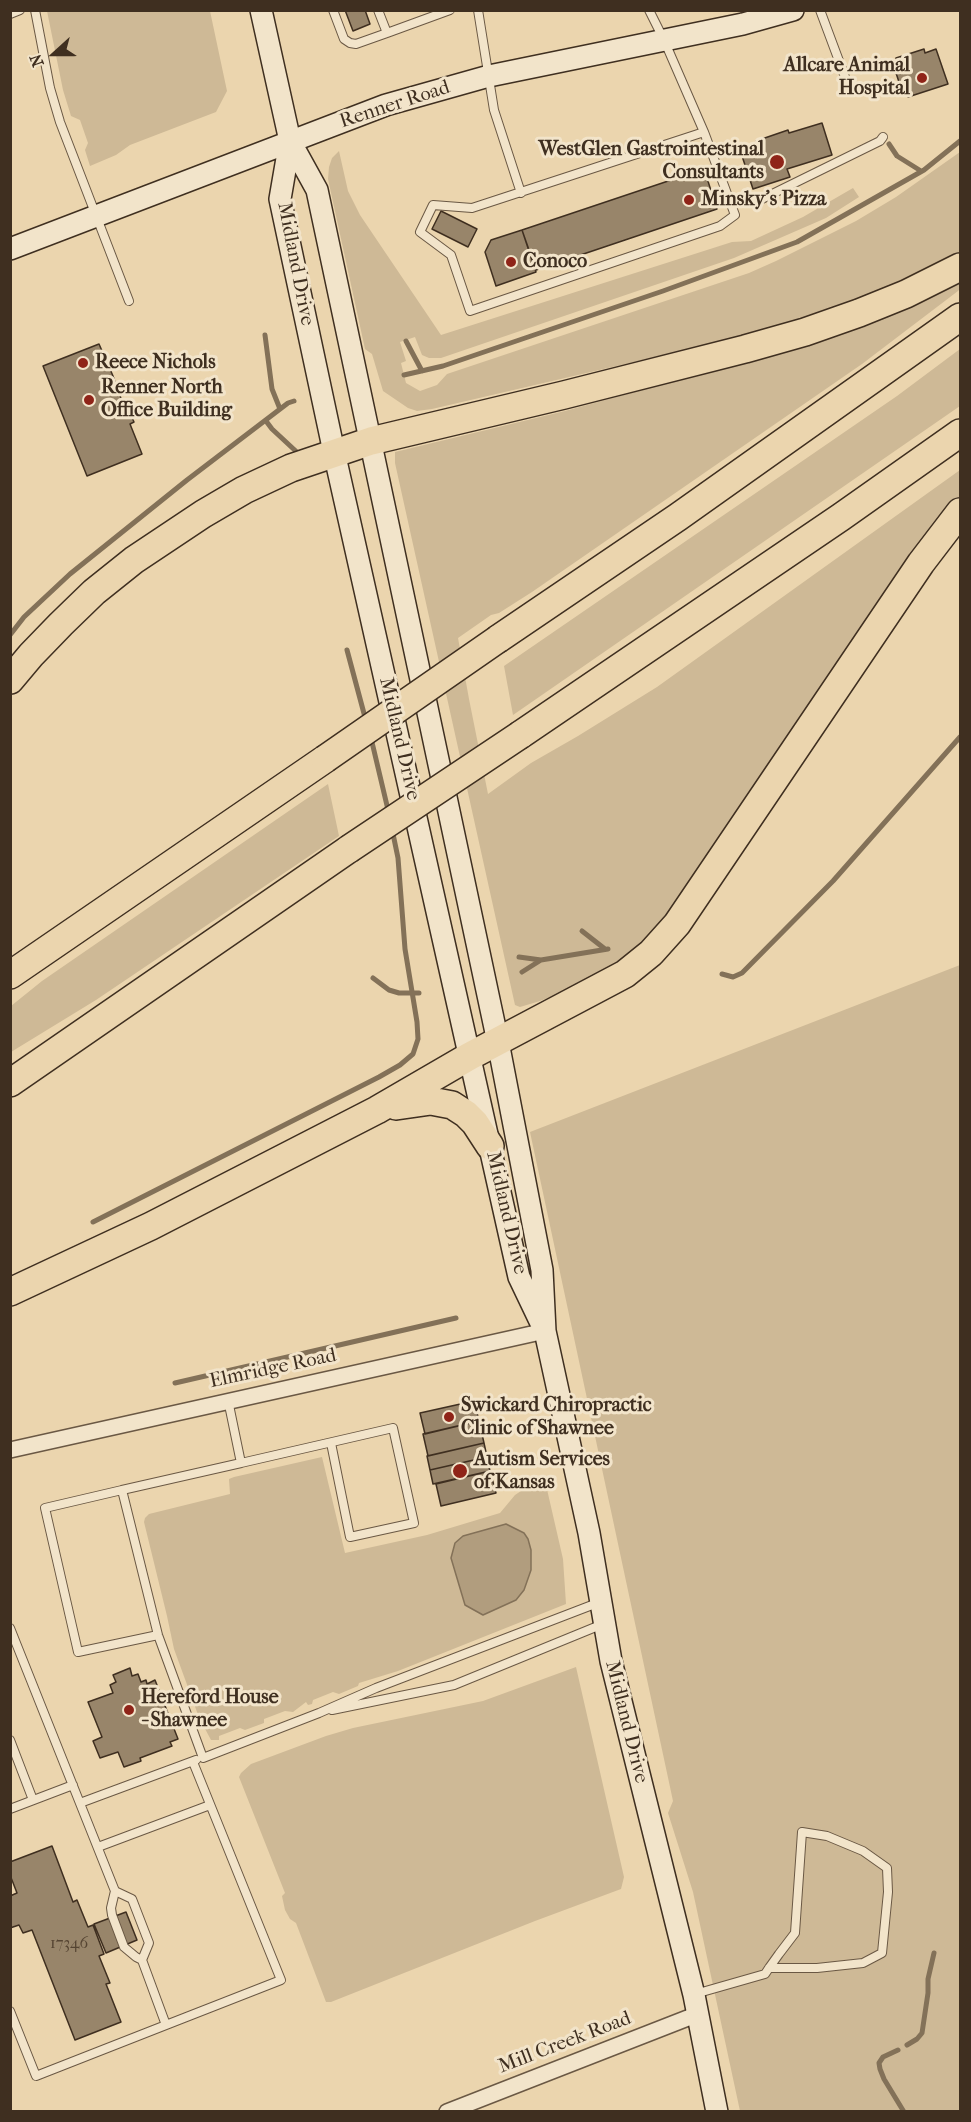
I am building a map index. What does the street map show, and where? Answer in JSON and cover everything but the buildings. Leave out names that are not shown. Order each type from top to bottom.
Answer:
[{"type":"highway","points":[[10,680],[46,639],[94,592],[164,538],[244,490],[291,468],[371,441],[598,386],[805,332],[906,294],[960,267]]},
{"type":"highway","points":[[10,975],[678,517],[960,317]]},
{"type":"highway","points":[[10,1083],[349,849],[841,518],[960,433]]},
{"type":"highway","points":[[10,1292],[151,1226],[377,1110],[470,1056],[624,974],[651,953],[677,924],[921,563],[960,512]]},
{"type":"highway","points":[[377,1110],[420,1101],[442,1102],[466,1114],[490,1146]]},
{"type":"main road","name":"Midland Drive","points":[[261,10],[290,141],[317,190],[498,1042],[542,1270],[545,1331],[589,1533],[611,1661],[696,2004],[717,2112]]},
{"type":"main road","name":"Renner Road","points":[[10,249],[387,105],[489,76],[743,24],[793,10]]},
{"type":"main road","name":"Midland Drive","points":[[290,141],[280,199],[334,453],[519,1277],[545,1331]]},
{"type":"street","name":"Elmridge Road","points":[[10,1450],[545,1331]]},
{"type":"street","name":"Mill Creek Road","points":[[447,2112],[696,2004]]},
{"type":"lane","points":[[10,14],[20,10]]},
{"type":"lane","points":[[35,10],[50,88],[60,122],[129,301]]},
{"type":"lane","points":[[333,10],[344,39],[356,44],[450,10]]},
{"type":"lane","points":[[378,10],[387,33]]},
{"type":"lane","points":[[478,10],[494,110],[521,193]]},
{"type":"lane","points":[[649,10],[704,132],[735,216],[720,226],[470,311],[451,255],[420,232],[433,205],[472,208],[704,132]]},
{"type":"lane","points":[[820,10],[845,77]]},
{"type":"lane","points":[[762,199],[880,141],[883,137]]},
{"type":"lane","points":[[228,1400],[242,1463]]},
{"type":"lane","points":[[158,1635],[78,1652],[45,1508],[393,1428],[414,1523],[350,1537],[330,1443]]},
{"type":"lane","points":[[122,1490],[158,1635],[203,1758]]},
{"type":"lane","points":[[80,1803],[193,1762],[319,1713],[376,1688],[600,1602]]},
{"type":"lane","points":[[319,1713],[454,1685],[604,1624]]},
{"type":"lane","points":[[10,1628],[115,1891],[111,1908],[112,1915],[124,1947],[135,1958],[142,1960]]},
{"type":"lane","points":[[10,1740],[33,1800]]},
{"type":"lane","points":[[10,2011],[36,2076],[281,1980],[193,1762]]},
{"type":"lane","points":[[10,1809],[73,1785]]},
{"type":"lane","points":[[98,1847],[210,1805]]},
{"type":"lane","points":[[696,2004],[765,1974],[769,1968],[795,1933],[802,1832],[827,1836],[863,1851],[886,1868],[888,1892],[882,1953],[863,1963],[817,1968],[769,1968]]},
{"type":"lane","points":[[115,1891],[132,1899],[149,1943],[142,1960],[166,2025]]},
{"type":"shaded area","points":[[47,11],[210,11],[227,91],[216,112],[130,145],[116,155],[90,166],[85,150],[88,143],[80,120],[71,116],[63,90]]},
{"type":"shaded area","points":[[339,151],[348,191],[360,215],[441,335],[732,242],[751,241],[803,217],[853,188],[859,197],[826,218],[734,258],[441,358],[429,358],[422,355],[415,337],[400,342],[406,361],[401,363],[406,383],[420,391],[437,385],[447,374],[749,273],[856,221],[896,197],[960,152],[960,252],[857,302],[758,333],[417,411],[408,408],[383,391],[372,354],[365,349],[328,179],[332,158]]},
{"type":"shaded area","points":[[960,281],[958,291],[862,364],[532,592],[499,613],[491,615],[458,638],[488,794],[531,763],[657,687],[960,470],[960,498],[660,925],[623,961],[573,988],[520,1007],[515,1005],[395,463],[395,452],[565,411],[800,347],[859,328]]},
{"type":"shaded area","points":[[960,349],[960,406],[513,715],[504,666],[897,396]]},
{"type":"shaded area","points":[[328,784],[339,836],[96,1000],[11,1052],[11,1006],[42,981]]},
{"type":"shaded area","points":[[960,965],[960,2111],[740,2111],[693,1892],[668,1813],[673,1801],[530,1132]]},
{"type":"shaded area","points":[[322,1457],[345,1553],[427,1535],[500,1513],[515,1495],[524,1489],[546,1485],[563,1559],[566,1604],[398,1671],[359,1683],[358,1686],[339,1694],[333,1692],[313,1700],[312,1704],[308,1705],[306,1702],[293,1712],[285,1711],[264,1719],[264,1723],[245,1730],[240,1728],[219,1736],[219,1740],[211,1740],[203,1725],[206,1724],[204,1718],[201,1718],[197,1712],[174,1649],[144,1522],[145,1518],[149,1514],[230,1494],[229,1479],[234,1477]]},
{"type":"shaded area","points":[[506,1524],[524,1533],[528,1539],[531,1550],[531,1570],[524,1590],[516,1600],[483,1615],[465,1605],[451,1558],[455,1543],[463,1536]]},
{"type":"shaded area","points":[[576,1667],[624,1877],[621,1889],[326,2002],[296,1923],[290,1919],[285,1910],[282,1896],[285,1893],[239,1777],[241,1773],[251,1764],[326,1736],[353,1728],[483,1701]]},
{"type":"waterway","points":[[404,375],[443,366],[663,291],[797,242],[924,170],[960,141]]},
{"type":"waterway","points":[[889,144],[897,156],[921,171]]},
{"type":"waterway","points":[[265,335],[272,389],[280,409]]},
{"type":"waterway","points":[[406,341],[422,371]]},
{"type":"waterway","points":[[10,635],[24,617],[70,574],[187,480],[288,403],[294,401]]},
{"type":"waterway","points":[[266,421],[300,455]]},
{"type":"waterway","points":[[347,650],[366,721]]},
{"type":"waterway","points":[[722,974],[733,977],[742,973],[833,881],[960,737]]},
{"type":"waterway","points":[[371,738],[389,814]]},
{"type":"waterway","points":[[93,1222],[379,1077],[400,1065],[413,1054],[418,1039],[417,1022],[405,949],[398,858],[392,829]]},
{"type":"waterway","points":[[582,931],[605,949]]},
{"type":"waterway","points":[[522,972],[541,960],[608,949]]},
{"type":"waterway","points":[[519,957],[541,960]]},
{"type":"waterway","points":[[373,978],[389,990],[399,993],[419,993]]},
{"type":"waterway","points":[[175,1383],[456,1318]]},
{"type":"waterway","points":[[907,2045],[922,2033],[928,1979],[934,1953]]},
{"type":"waterway","points":[[898,2050],[883,2057],[879,2063],[884,2079],[904,2112]]},
{"type":"place","name":"Allcare Animal Hospital","points":[[922,78]]},
{"type":"place","name":"WestGlen Gastrointestinal Consultants","points":[[777,162]]},
{"type":"place","name":"Minsky's Pizza","points":[[689,200]]},
{"type":"place","name":"Conoco","points":[[511,262]]},
{"type":"place","name":"Reece Nichols","points":[[83,363]]},
{"type":"place","name":"Renner North Office Building","points":[[89,400]]},
{"type":"place","name":"Swickard Chiropractic Clinic of Shawnee","points":[[449,1417]]},
{"type":"place","name":"Autism Services of Kansas","points":[[460,1471]]},
{"type":"place","name":"Hereford House - Shawnee","points":[[129,1710]]}]
